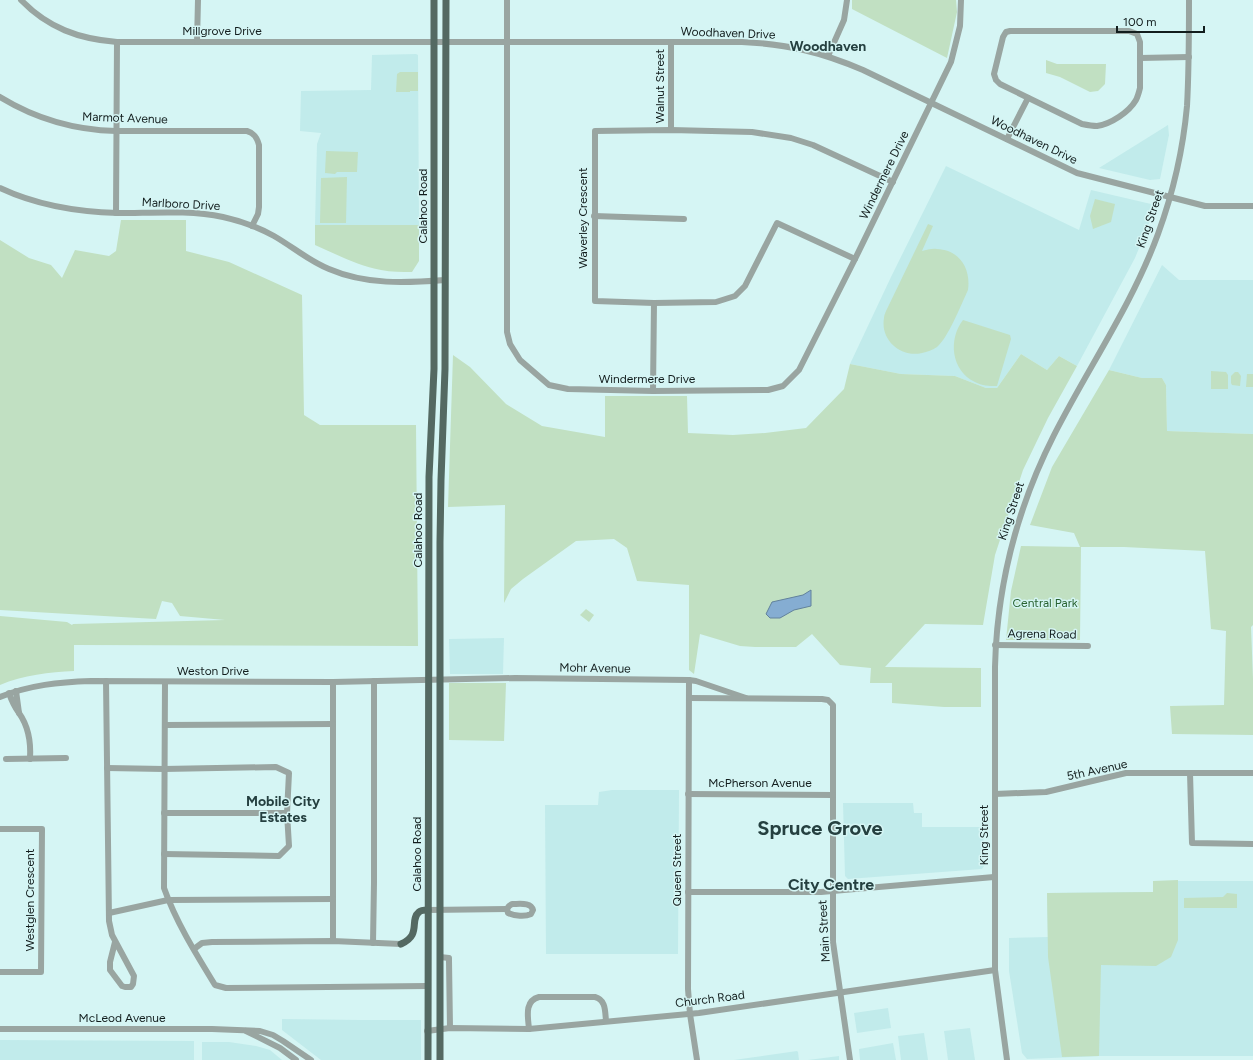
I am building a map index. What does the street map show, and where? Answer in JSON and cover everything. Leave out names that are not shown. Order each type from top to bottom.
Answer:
[{"type":"main road","name":"Calahoo Road","points":[[428,1060],[429,477],[434,369],[434,0]]},
{"type":"main road","name":"Calahoo Road","points":[[440,1060],[440,495],[445,369],[446,0]]},
{"type":"main road","points":[[400,944],[407,941],[411,937],[418,913],[420,911],[428,910]]},
{"type":"street","name":"Millgrove Drive","points":[[21,0],[54,26],[91,39],[117,42],[446,42]]},
{"type":"street","points":[[197,42],[198,0]]},
{"type":"street","name":"Windermere Drive","points":[[507,0],[507,332],[510,344],[520,360],[549,384],[568,389],[653,391],[768,390],[783,386],[799,370],[855,260],[951,62],[960,26],[961,0]]},
{"type":"street","points":[[828,56],[844,20],[847,0]]},
{"type":"street","name":"King Street","points":[[1007,1060],[995,970],[994,878],[995,645],[1005,570],[1016,528],[1032,481],[1054,435],[1143,272],[1158,234],[1170,197],[1184,129],[1189,57],[1189,0]]},
{"type":"street","points":[[1129,31],[1137,34],[1139,38],[1140,88],[1136,101],[1126,111],[1106,124],[1097,126],[1082,124],[1028,98],[1000,84],[996,80],[995,77],[1003,37],[1006,32],[1129,31]]},
{"type":"street","points":[[116,213],[117,42]]},
{"type":"street","name":"Woodhaven Drive","points":[[446,42],[757,43],[800,48],[828,56],[863,70],[1077,173],[1205,206],[1253,206]]},
{"type":"street","name":"Walnut Street","points":[[671,42],[671,130]]},
{"type":"street","points":[[1140,58],[1189,57]]},
{"type":"street","name":"Marmot Avenue","points":[[0,97],[41,118],[80,128],[116,131],[251,132],[255,135],[259,145],[259,206],[258,214],[252,226]]},
{"type":"street","points":[[1007,140],[1028,98]]},
{"type":"street","name":"Waverley Crescent","points":[[855,260],[777,223],[744,286],[735,296],[716,302],[654,303],[595,301],[595,131],[671,130],[752,132],[791,138],[813,144],[892,182]]},
{"type":"street","name":"Marlboro Drive","points":[[0,188],[28,199],[78,210],[116,213],[209,214],[239,221],[252,226],[275,237],[311,260],[346,276],[375,281],[394,282],[445,280]]},
{"type":"street","points":[[594,216],[684,219]]},
{"type":"street","points":[[653,391],[654,303]]},
{"type":"street","name":"Agrena Road","points":[[995,645],[1088,646]]},
{"type":"street","name":"Mohr Avenue","points":[[429,680],[510,678],[689,680],[746,698]]},
{"type":"street","name":"Weston Drive","points":[[0,697],[16,691],[57,682],[333,682],[429,680]]},
{"type":"street","name":"Queen Street","points":[[689,680],[688,989],[697,1060]]},
{"type":"street","points":[[106,681],[110,928],[115,942],[134,976],[133,984],[128,987],[122,986],[110,970],[110,962],[115,942]]},
{"type":"street","points":[[373,943],[374,681]]},
{"type":"street","points":[[165,682],[164,888],[168,900],[194,950],[215,984],[226,988],[427,986]]},
{"type":"street","points":[[333,682],[333,942]]},
{"type":"street","points":[[16,691],[20,713],[30,742],[30,759]]},
{"type":"street","points":[[9,693],[13,705],[20,713]]},
{"type":"street","name":"Mohr Avenue","points":[[689,698],[822,699],[828,700],[833,705]]},
{"type":"street","name":"Main Street","points":[[833,705],[833,942],[850,1060]]},
{"type":"street","points":[[165,725],[333,724]]},
{"type":"street","points":[[6,758],[66,758]]},
{"type":"street","points":[[107,768],[164,769],[276,767],[288,773],[287,813],[289,846],[279,856],[164,854]]},
{"type":"street","name":"5th Avenue","points":[[995,794],[1046,792],[1126,773],[1253,773]]},
{"type":"street","points":[[1190,773],[1192,843],[1253,844]]},
{"type":"street","name":"McPherson Avenue","points":[[688,794],[833,795]]},
{"type":"street","points":[[164,813],[287,813]]},
{"type":"street","name":"Westglen Crescent","points":[[0,829],[42,829],[41,972],[0,972]]},
{"type":"street","points":[[688,892],[821,892],[994,878]]},
{"type":"street","points":[[109,913],[168,900],[333,899]]},
{"type":"street","points":[[428,910],[507,909]]},
{"type":"street","points":[[194,950],[202,943],[212,942],[333,942],[400,944]]},
{"type":"street","points":[[440,957],[449,958],[450,1028]]},
{"type":"street","name":"Church Road","points":[[427,1031],[440,1028],[529,1029],[690,1014],[995,970]]},
{"type":"street","points":[[529,1029],[528,1008],[531,1001],[539,997],[601,999],[604,1006],[606,1021]]},
{"type":"street","name":"McLeod Avenue","points":[[0,1029],[219,1029],[260,1031],[273,1035],[312,1060]]},
{"type":"street","name":"McLeod Avenue","points":[[245,1030],[280,1048],[296,1060]]},
{"type":"shaded area","points":[[372,55],[418,55],[419,225],[315,225],[317,144],[321,133],[300,131],[301,91],[371,90]]},
{"type":"shaded area","points":[[1168,125],[1169,135],[1160,179],[1150,180],[1099,168]]},
{"type":"shaded area","points":[[946,166],[1079,230],[1091,190],[1151,204],[1152,216],[1135,258],[1077,366],[1059,356],[1047,370],[1021,354],[997,388],[986,388],[955,376],[901,374],[850,364]]},
{"type":"shaded area","points":[[1162,265],[1179,280],[1253,280],[1253,434],[1167,431],[1166,385],[1162,378],[1142,378],[1109,370]]},
{"type":"shaded area","points":[[811,590],[811,606],[794,610],[780,618],[770,618],[766,614],[772,602],[803,595]]},
{"type":"shaded area","points":[[504,638],[503,674],[450,674],[449,639]]},
{"type":"shaded area","points":[[612,790],[679,790],[678,954],[546,954],[545,805],[598,805],[599,792]]},
{"type":"shaded area","points":[[843,803],[913,803],[914,813],[922,813],[922,827],[983,827],[984,866],[982,869],[848,879],[845,876]]},
{"type":"shaded area","points":[[1153,881],[1253,881],[1253,1056],[1099,1056],[1027,1059],[1022,1053],[1009,971],[1009,938],[1048,937],[1047,893],[1153,892]]},
{"type":"shaded area","points":[[888,1008],[891,1028],[857,1033],[854,1013]]},
{"type":"shaded area","points":[[282,1019],[421,1020],[421,1060],[321,1060],[282,1030]]},
{"type":"shaded area","points":[[970,1028],[975,1060],[948,1060],[944,1031]]},
{"type":"shaded area","points":[[924,1033],[928,1060],[901,1060],[898,1036]]},
{"type":"shaded area","points":[[0,1040],[194,1041],[194,1060],[0,1060]]},
{"type":"shaded area","points":[[202,1042],[229,1042],[256,1046],[270,1050],[282,1060],[202,1060]]},
{"type":"shaded area","points":[[893,1043],[896,1060],[860,1060],[859,1049]]},
{"type":"shaded area","points":[[797,1051],[799,1060],[734,1060]]},
{"type":"shaded area","points":[[839,1056],[839,1060],[808,1060]]},
{"type":"green space","points":[[852,0],[956,0],[957,12],[947,58],[852,9]]},
{"type":"green space","points":[[1046,60],[1057,64],[1106,64],[1105,84],[1098,91],[1090,92],[1060,77],[1046,73]]},
{"type":"green space","points":[[400,72],[418,72],[418,91],[396,92],[397,74]]},
{"type":"green space","points":[[326,151],[358,152],[357,172],[337,172],[335,174],[325,173]]},
{"type":"green space","points":[[347,177],[346,223],[320,223],[321,178]]},
{"type":"green space","points":[[1095,199],[1115,204],[1111,222],[1093,229],[1090,216]]},
{"type":"green space","points":[[121,220],[186,220],[186,251],[229,262],[302,295],[304,415],[320,425],[416,425],[418,646],[74,645],[74,671],[37,675],[0,685],[0,616],[67,622],[72,625],[225,620],[180,616],[172,603],[162,601],[156,619],[0,610],[0,240],[29,258],[51,265],[62,278],[75,250],[109,256],[116,251]]},
{"type":"green space","points":[[928,224],[933,226],[922,251],[933,249],[945,250],[958,257],[966,268],[968,275],[968,290],[954,321],[941,343],[932,350],[914,354],[900,350],[889,340],[885,333],[884,317]]},
{"type":"green space","points":[[315,225],[419,225],[419,261],[412,272],[385,271],[364,266],[315,245]]},
{"type":"green space","points":[[963,320],[1010,335],[1011,339],[997,386],[988,386],[975,382],[967,377],[957,363],[954,354],[955,336]]},
{"type":"green space","points":[[1021,354],[1047,370],[1059,356],[1077,366],[1048,418],[1023,470],[995,555],[983,625],[925,624],[885,667],[981,668],[981,707],[944,707],[892,703],[892,683],[870,683],[871,668],[840,665],[812,634],[796,647],[755,647],[740,646],[700,634],[694,674],[689,670],[689,585],[637,581],[627,548],[614,539],[576,541],[511,589],[504,603],[505,505],[448,507],[453,355],[470,367],[506,404],[542,426],[605,437],[605,396],[687,396],[688,433],[733,435],[765,433],[806,428],[844,389],[850,364],[901,374],[955,376],[986,388],[997,388]]},
{"type":"green space","name":"Central Park","points":[[1109,370],[1142,378],[1162,378],[1166,385],[1167,431],[1253,434],[1253,625],[1251,627],[1253,735],[1172,734],[1170,706],[1224,705],[1226,631],[1211,629],[1205,551],[1124,547],[1081,547],[1080,640],[1006,640],[1011,591],[1021,546],[1080,547],[1074,533],[1030,525],[1052,467]]},
{"type":"green space","points":[[1211,371],[1226,372],[1228,375],[1228,389],[1211,389]]},
{"type":"green space","points":[[1235,372],[1238,372],[1241,376],[1240,386],[1232,385],[1231,383],[1231,376]]},
{"type":"green space","points":[[1247,374],[1253,374],[1253,387],[1246,387]]},
{"type":"green space","points":[[586,609],[594,615],[589,622],[580,615]]},
{"type":"green space","points":[[449,683],[506,683],[504,741],[449,740]]},
{"type":"green space","points":[[1178,880],[1178,940],[1171,957],[1156,966],[1101,965],[1099,1056],[1062,1057],[1048,957],[1047,893],[1153,892],[1153,881]]},
{"type":"green space","points":[[1227,893],[1237,894],[1237,908],[1184,908],[1184,898],[1223,897]]},
{"type":"district","name":"Woodhaven","points":[[828,46]]},
{"type":"district","name":"Mobile City Estates","points":[[283,810]]},
{"type":"district","name":"Spruce Grove","points":[[820,828]]},
{"type":"district","name":"City Centre","points":[[831,884]]}]
